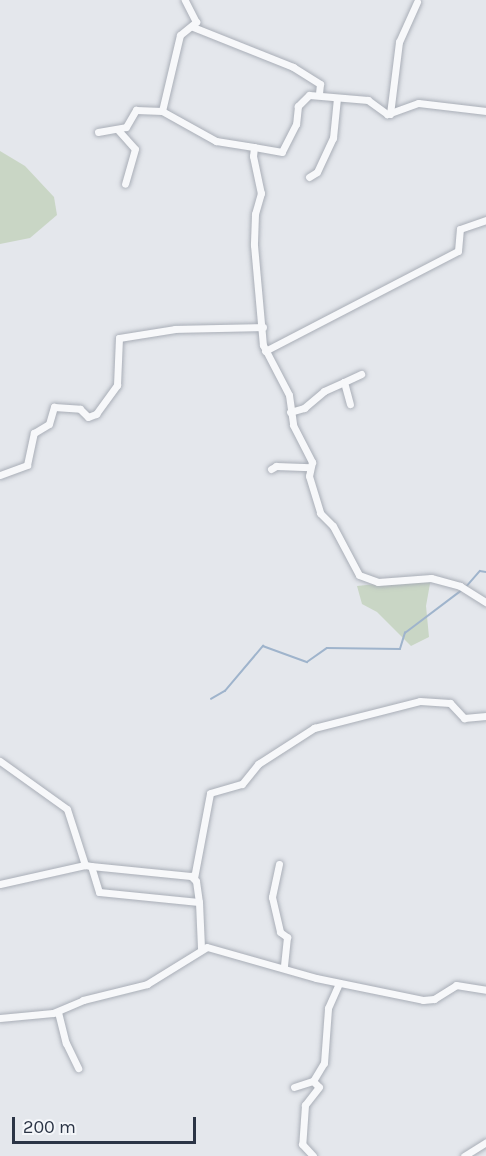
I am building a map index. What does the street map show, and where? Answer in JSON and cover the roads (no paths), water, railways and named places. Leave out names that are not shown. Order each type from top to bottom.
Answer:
[{"type":"street","points":[[162,111],[180,35],[193,27],[195,18],[185,0]]},
{"type":"street","points":[[390,114],[399,42],[417,2]]},
{"type":"street","points":[[193,27],[293,66],[320,84],[319,94]]},
{"type":"street","points":[[98,132],[126,127],[136,110],[162,111],[216,141],[282,152],[296,124],[298,106],[309,95],[319,94],[368,100],[382,112],[390,114],[418,103],[486,111]]},
{"type":"street","points":[[309,177],[317,172],[333,138],[337,98]]},
{"type":"street","points":[[118,130],[135,149],[125,184]]},
{"type":"street","points":[[254,147],[253,168],[261,190],[254,245],[265,351],[289,395],[290,412],[312,462],[310,480],[320,513],[333,526],[359,575],[378,582],[431,578],[460,586],[486,602]]},
{"type":"street","points":[[265,351],[458,251],[460,229],[486,220]]},
{"type":"street","points":[[0,475],[27,465],[34,433],[48,424],[54,407],[80,409],[88,417],[96,414],[117,386],[119,338],[175,329],[263,327]]},
{"type":"street","points":[[290,412],[304,408],[324,391],[361,374]]},
{"type":"street","points":[[344,382],[350,404]]},
{"type":"street","points":[[271,469],[310,467]]},
{"type":"street","points":[[201,948],[199,902],[194,878],[210,793],[242,784],[258,764],[314,728],[420,701],[450,703],[464,718],[486,716]]},
{"type":"street","points":[[0,761],[67,809],[96,889],[102,893],[199,902]]},
{"type":"street","points":[[279,864],[272,897],[280,932],[287,937],[284,968]]},
{"type":"street","points":[[0,884],[88,866],[194,878]]},
{"type":"street","points":[[0,1018],[58,1012],[83,1000],[147,984],[201,948],[339,983],[428,1001],[456,985],[486,990]]},
{"type":"street","points":[[294,1087],[313,1081],[324,1063],[328,1008],[339,983]]},
{"type":"street","points":[[58,1012],[66,1043],[78,1068]]},
{"type":"street","points":[[313,1081],[319,1087],[305,1105],[302,1144],[313,1156]]},
{"type":"street","points":[[464,1156],[486,1142]]},
{"type":"waterway","points":[[466,587],[480,571],[486,572]]},
{"type":"waterway","points":[[211,699],[225,691],[263,646],[307,662],[327,648],[400,649],[405,633],[462,590]]}]
